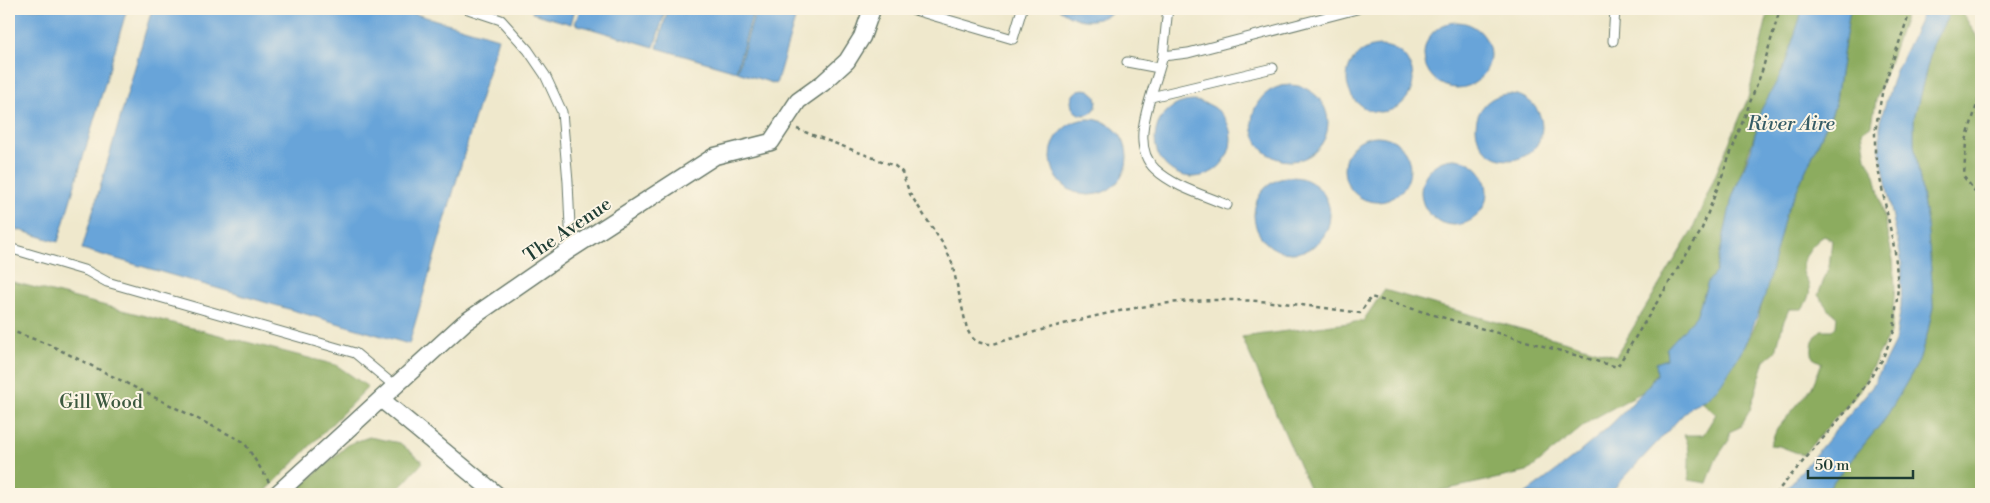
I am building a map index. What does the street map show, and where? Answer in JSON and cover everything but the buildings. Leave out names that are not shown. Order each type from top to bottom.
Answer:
[{"type":"street","name":"The Avenue","points":[[275,490],[382,400],[464,323],[571,249],[715,156],[771,142],[798,101],[823,83],[847,61],[862,37],[872,9]]},
{"type":"street","points":[[382,400],[496,494]]},
{"type":"lane","points":[[468,9],[501,20],[528,50],[545,75],[562,112],[571,249]]},
{"type":"lane","points":[[911,9],[1013,38],[1022,9]]},
{"type":"lane","points":[[1168,9],[1162,56],[1143,126],[1144,146],[1153,168],[1170,180],[1227,205]]},
{"type":"lane","points":[[1162,56],[1188,53],[1356,9]]},
{"type":"lane","points":[[1613,41],[1615,9]]},
{"type":"lane","points":[[1126,62],[1159,68]]},
{"type":"lane","points":[[1151,97],[1273,68]]},
{"type":"lane","points":[[9,248],[87,272],[107,282],[355,353],[396,387]]},
{"type":"path","points":[[782,125],[896,166],[902,172],[910,194],[945,246],[952,263],[967,329],[972,339],[982,344],[993,344],[1118,311],[1192,301],[1247,300],[1360,313],[1371,297],[1617,367],[1702,231],[1762,71],[1780,9]]},
{"type":"path","points":[[1776,494],[1855,401],[1878,366],[1894,331],[1898,286],[1895,252],[1875,154],[1875,132],[1883,88],[1911,9]]},
{"type":"path","points":[[1981,91],[1966,141],[1964,177],[1981,199]]},
{"type":"path","points":[[9,330],[50,344],[244,442],[275,490]]},
{"type":"green space","points":[[1769,9],[1803,9],[1791,50],[1756,131],[1732,198],[1716,272],[1708,282],[1696,316],[1666,349],[1667,359],[1644,391],[1591,420],[1527,472],[1425,494],[1312,494],[1242,337],[1363,321],[1384,290],[1616,356],[1692,231],[1748,98]]},
{"type":"green space","points":[[1850,9],[1908,9],[1876,100],[1872,125],[1862,132],[1866,158],[1875,175],[1893,260],[1895,286],[1891,331],[1860,390],[1803,455],[1779,446],[1770,445],[1777,429],[1812,387],[1822,363],[1813,358],[1812,354],[1812,346],[1816,336],[1821,330],[1832,330],[1836,327],[1837,316],[1828,309],[1818,295],[1829,267],[1832,240],[1824,236],[1812,247],[1804,261],[1803,272],[1809,287],[1807,300],[1802,309],[1789,309],[1783,323],[1776,351],[1765,360],[1750,410],[1740,427],[1729,432],[1729,440],[1716,459],[1707,483],[1689,480],[1689,451],[1684,435],[1703,435],[1716,414],[1701,401],[1706,399],[1745,346],[1757,322],[1785,216],[1835,106]]},
{"type":"green space","points":[[1952,9],[1960,9],[1981,43],[1981,494],[1866,494],[1851,488],[1848,494],[1823,494],[1885,419],[1918,363],[1927,335],[1933,307],[1932,282],[1927,224],[1914,144],[1914,118],[1933,44]]},
{"type":"green space","name":"Gill Wood","points":[[9,281],[336,365],[368,387],[263,494],[9,494]]},
{"type":"green space","points":[[369,437],[400,443],[423,462],[394,494],[292,494],[349,444]]},
{"type":"water","points":[[9,9],[127,9],[58,242],[9,227]]},
{"type":"water","points":[[152,9],[398,9],[498,38],[409,344],[82,249]]},
{"type":"water","points":[[533,9],[575,9],[571,24],[532,13]]},
{"type":"water","points":[[580,9],[666,9],[654,47],[575,24]]},
{"type":"water","points":[[668,9],[754,9],[736,71],[657,48]]},
{"type":"water","points":[[756,9],[798,9],[776,84],[737,72]]},
{"type":"water","points":[[1059,9],[1117,9],[1095,20],[1081,20]]},
{"type":"water","name":"River Aire","points":[[1803,9],[1850,9],[1835,106],[1785,216],[1765,296],[1745,346],[1721,384],[1706,399],[1691,406],[1609,494],[1525,494],[1596,439],[1628,408],[1657,375],[1656,363],[1667,359],[1666,349],[1696,316],[1708,282],[1716,272],[1732,198],[1751,150],[1761,110],[1783,70]]},
{"type":"water","points":[[1921,9],[1952,9],[1933,44],[1914,118],[1914,144],[1927,224],[1932,282],[1933,307],[1927,335],[1918,363],[1885,419],[1823,494],[1782,494],[1872,387],[1895,342],[1901,307],[1902,264],[1880,151],[1880,121],[1895,73],[1920,21]]},
{"type":"water","points":[[1457,22],[1469,25],[1480,32],[1487,43],[1490,55],[1487,67],[1480,78],[1469,85],[1457,88],[1445,85],[1434,78],[1427,67],[1424,55],[1427,43],[1434,32],[1445,25]]},
{"type":"water","points":[[1380,46],[1392,49],[1403,56],[1410,67],[1413,79],[1410,91],[1403,102],[1392,109],[1380,112],[1368,109],[1357,102],[1350,91],[1347,79],[1350,67],[1357,56],[1368,49]]},
{"type":"water","points":[[1290,85],[1304,88],[1317,96],[1325,109],[1328,123],[1325,137],[1317,150],[1304,158],[1290,161],[1276,158],[1263,150],[1255,137],[1252,123],[1255,109],[1263,96],[1276,88]]},
{"type":"water","points":[[1084,89],[1094,92],[1097,102],[1094,112],[1084,115],[1074,112],[1071,102],[1074,92]]},
{"type":"water","points":[[1509,94],[1521,97],[1532,104],[1539,115],[1542,127],[1539,139],[1532,150],[1521,157],[1509,160],[1497,157],[1486,150],[1479,139],[1476,127],[1479,115],[1486,104],[1497,97]]},
{"type":"water","points":[[1193,101],[1207,104],[1220,112],[1228,125],[1231,139],[1228,153],[1220,166],[1207,174],[1193,177],[1179,174],[1166,166],[1158,153],[1155,139],[1158,125],[1166,112],[1179,104]]},
{"type":"water","points":[[1089,119],[1103,122],[1116,130],[1124,143],[1127,157],[1124,171],[1116,184],[1103,192],[1089,195],[1075,192],[1062,184],[1054,171],[1051,157],[1054,143],[1062,130],[1075,122]]},
{"type":"water","points":[[1377,136],[1389,139],[1400,146],[1407,157],[1410,169],[1407,181],[1400,192],[1389,199],[1377,202],[1365,199],[1354,192],[1347,181],[1344,169],[1347,157],[1354,146],[1365,139]]},
{"type":"water","points":[[1454,159],[1466,162],[1477,169],[1484,180],[1487,192],[1484,204],[1477,215],[1466,222],[1454,225],[1442,222],[1431,215],[1424,204],[1421,192],[1424,180],[1431,169],[1442,162]]},
{"type":"water","points":[[1292,177],[1306,180],[1319,188],[1327,201],[1330,215],[1327,229],[1319,242],[1306,250],[1292,253],[1278,250],[1265,242],[1257,229],[1254,215],[1257,201],[1265,188],[1278,180]]}]
